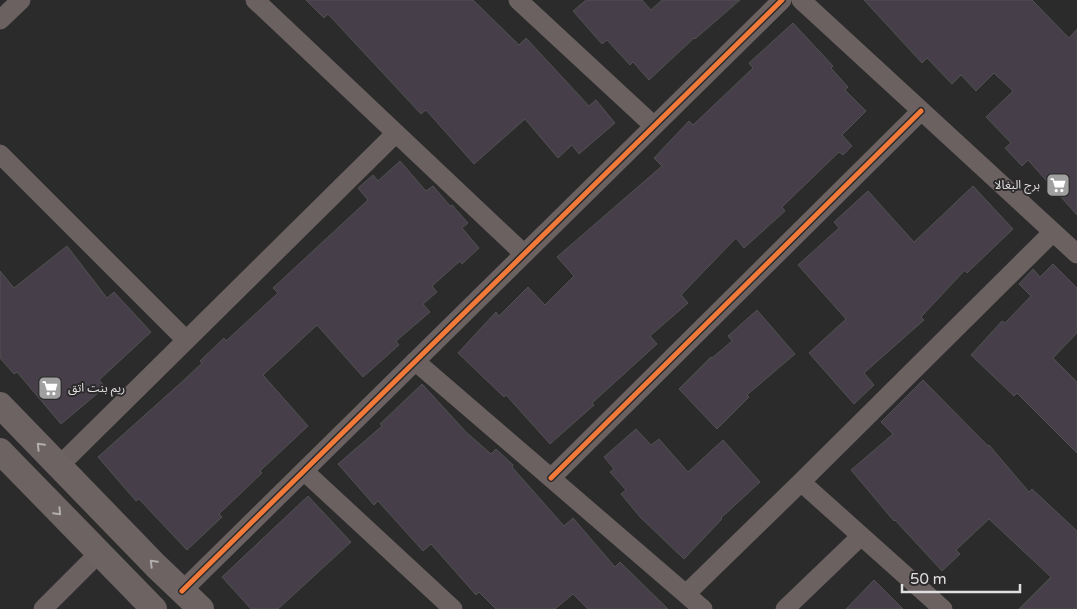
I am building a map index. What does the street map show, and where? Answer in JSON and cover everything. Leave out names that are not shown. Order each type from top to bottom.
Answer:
[{"type":"main road","points":[[0,405],[201,609]]},
{"type":"main road","points":[[0,451],[98,554],[154,609]]},
{"type":"street","points":[[0,20],[21,0]]},
{"type":"street","points":[[255,0],[524,254]]},
{"type":"street","points":[[518,0],[654,126]]},
{"type":"street","points":[[182,591],[782,0]]},
{"type":"street","points":[[801,0],[1077,254]]},
{"type":"street","points":[[551,478],[921,110]]},
{"type":"street","points":[[59,466],[396,133]]},
{"type":"street","points":[[0,154],[186,340]]},
{"type":"street","points":[[686,594],[802,482],[1053,232]]},
{"type":"street","points":[[415,361],[703,609]]},
{"type":"street","points":[[304,471],[453,609]]},
{"type":"street","points":[[802,482],[943,609]]},
{"type":"street","points":[[785,609],[861,536]]},
{"type":"street","points":[[43,609],[98,554]]},
{"type":"building","points":[[306,0],[473,0],[519,45],[526,38],[589,106],[596,100],[615,123],[579,154],[572,145],[558,158],[525,119],[474,164],[426,110],[421,114],[328,14],[324,18]]},
{"type":"building","points":[[586,0],[642,0],[651,10],[662,0],[740,0],[694,38],[649,80],[633,62],[630,65],[607,40],[602,44],[573,11]]},
{"type":"building","points":[[864,0],[1032,0],[1069,38],[1077,29],[1077,215],[1028,160],[1022,166],[1005,148],[1011,143],[986,117],[1013,91],[994,73],[976,91],[961,75],[952,84],[927,58],[922,63]]},
{"type":"building","points":[[793,23],[833,66],[831,68],[848,87],[845,90],[866,111],[842,135],[852,146],[843,155],[839,152],[782,207],[785,211],[744,248],[736,238],[681,295],[688,303],[650,336],[657,344],[592,403],[594,405],[550,444],[506,395],[504,397],[458,353],[496,312],[499,316],[528,287],[545,305],[574,276],[557,257],[662,166],[654,158],[689,121],[693,125],[753,68],[749,63]]},
{"type":"building","points":[[400,161],[426,191],[433,186],[450,206],[452,205],[468,223],[462,228],[479,248],[462,264],[460,261],[432,286],[437,292],[423,304],[430,312],[396,341],[399,345],[363,377],[317,325],[263,375],[308,426],[260,471],[262,473],[219,514],[222,517],[187,550],[139,499],[136,501],[98,457],[202,363],[200,361],[224,338],[226,341],[278,293],[273,288],[368,200],[358,188],[373,175],[378,181]]},
{"type":"building","points":[[973,186],[1013,229],[967,273],[965,270],[921,317],[924,320],[864,373],[874,385],[854,404],[809,353],[846,319],[798,265],[839,228],[834,222],[868,191],[914,242]]},
{"type":"building","points":[[67,246],[107,298],[114,292],[151,332],[99,380],[105,387],[61,424],[17,372],[14,374],[0,358],[0,271],[14,288]]},
{"type":"building","points":[[1053,264],[1077,288],[1077,333],[1053,358],[1077,382],[1077,453],[1017,393],[1014,396],[971,355],[1002,321],[1005,323],[1031,296],[1019,284],[1033,269],[1040,277]]},
{"type":"building","points":[[757,310],[795,354],[747,395],[749,397],[717,429],[679,389],[711,357],[732,341],[728,336]]},
{"type":"building","points":[[923,380],[989,445],[1029,492],[1032,489],[1077,531],[1077,609],[1019,609],[1051,577],[989,519],[956,550],[960,554],[942,571],[894,521],[851,470],[893,434],[881,422]]},
{"type":"building","points":[[422,384],[466,432],[491,454],[496,449],[513,465],[512,467],[564,526],[573,518],[615,567],[620,562],[668,609],[588,609],[573,594],[555,609],[496,609],[479,592],[476,595],[431,544],[423,551],[378,501],[374,505],[338,464],[382,426],[380,424]]},
{"type":"building","points":[[636,429],[651,445],[659,439],[688,472],[723,440],[760,482],[721,518],[684,559],[640,517],[621,494],[626,490],[610,472],[614,469],[604,457]]},
{"type":"building","points":[[308,496],[351,542],[278,609],[251,609],[222,577]]},
{"type":"building","points":[[874,580],[903,609],[846,609]]},
{"type":"cycle path","points":[[182,591],[782,0]]},
{"type":"cycle path","points":[[551,478],[921,111]]},
{"type":"place","name":"برج البغالا","points":[[1058,185]]},
{"type":"place","name":"ريم بنت اتق","points":[[50,388]]}]
